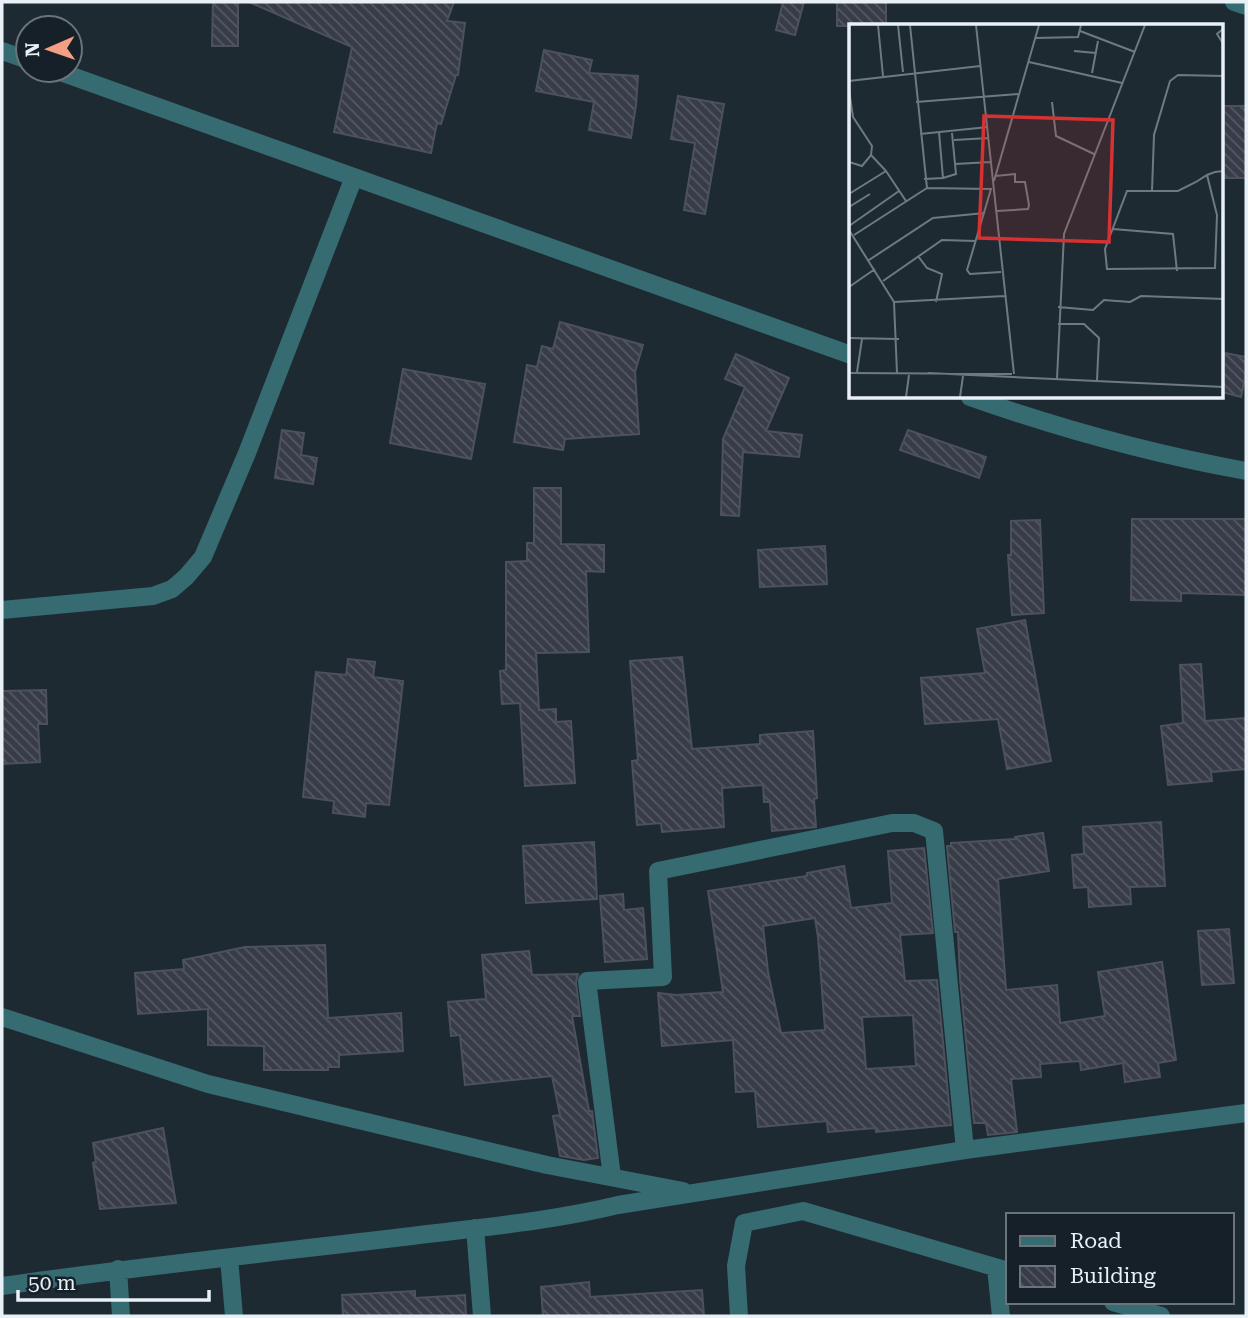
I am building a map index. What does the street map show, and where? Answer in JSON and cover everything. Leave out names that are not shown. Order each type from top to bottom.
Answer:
[{"type":"street","points":[[1234,2],[1246,6]]},
{"type":"street","points":[[84,80],[849,354]]},
{"type":"street","points":[[2,610],[153,596],[172,589],[203,557],[247,453],[354,177]]},
{"type":"street","points":[[976,399],[1042,423],[1178,459],[1246,471]]},
{"type":"street","points":[[612,1177],[587,981],[663,977],[659,871],[892,823],[914,823],[934,831],[965,1150]]},
{"type":"street","points":[[2,1017],[208,1084],[547,1165],[700,1194]]},
{"type":"street","points":[[2,1286],[118,1269],[475,1228],[965,1150],[1246,1113]]},
{"type":"street","points":[[739,1316],[736,1266],[744,1223],[803,1211],[1002,1270],[1001,1316]]},
{"type":"street","points":[[475,1228],[482,1316]]},
{"type":"street","points":[[229,1258],[234,1316]]},
{"type":"street","points":[[118,1269],[121,1316]]},
{"type":"street","points":[[1120,1304],[1161,1316]]},
{"type":"building","points":[[213,2],[238,2],[238,46],[212,46]]},
{"type":"building","points":[[249,2],[454,2],[447,21],[465,23],[458,75],[441,124],[437,123],[431,153],[334,132],[352,47]]},
{"type":"building","points":[[783,2],[804,2],[795,35],[776,30]]},
{"type":"building","points":[[837,2],[886,2],[886,24],[837,26]]},
{"type":"building","points":[[544,50],[592,60],[589,73],[638,76],[631,138],[589,130],[594,102],[536,91]]},
{"type":"building","points":[[678,96],[724,104],[705,214],[684,210],[695,143],[671,139]]},
{"type":"building","points":[[1224,106],[1246,106],[1246,178],[1224,178]]},
{"type":"building","points":[[560,322],[643,345],[635,372],[639,434],[565,439],[563,450],[514,442],[527,365],[537,367],[542,346],[553,349]]},
{"type":"building","points":[[1225,353],[1246,357],[1241,397],[1224,393]]},
{"type":"building","points":[[736,354],[789,378],[766,431],[802,435],[799,457],[743,452],[739,516],[721,515],[723,439],[745,387],[725,379]]},
{"type":"building","points":[[403,369],[485,384],[471,459],[390,443]]},
{"type":"building","points":[[282,430],[304,433],[301,455],[317,458],[313,484],[275,478]]},
{"type":"building","points":[[908,430],[986,457],[979,478],[900,450]]},
{"type":"building","points":[[534,488],[561,488],[561,544],[604,545],[604,572],[586,571],[589,652],[536,653],[539,710],[556,709],[556,722],[571,721],[575,783],[525,786],[520,703],[502,704],[500,671],[506,670],[506,562],[527,561],[527,543],[534,543]]},
{"type":"building","points":[[1132,519],[1246,519],[1246,595],[1181,593],[1181,601],[1131,600]]},
{"type":"building","points":[[1040,520],[1044,613],[1012,615],[1008,555],[1011,555],[1011,521]]},
{"type":"building","points":[[825,546],[827,584],[760,587],[758,550]]},
{"type":"building","points":[[1025,620],[1051,761],[1007,769],[998,719],[925,724],[921,678],[985,673],[977,629]]},
{"type":"building","points":[[682,657],[692,749],[760,744],[760,735],[813,731],[816,827],[772,831],[770,802],[764,802],[763,785],[722,788],[724,827],[662,832],[661,823],[637,825],[632,761],[638,760],[630,661]]},
{"type":"building","points":[[348,659],[375,662],[373,677],[403,681],[389,805],[366,803],[365,817],[333,813],[334,801],[303,797],[316,672],[346,675]]},
{"type":"building","points":[[1201,664],[1205,721],[1246,718],[1246,769],[1211,772],[1212,781],[1168,785],[1161,726],[1183,723],[1180,665]]},
{"type":"building","points":[[46,690],[47,724],[38,724],[40,762],[2,764],[2,691]]},
{"type":"building","points":[[1161,822],[1165,886],[1130,887],[1131,904],[1089,907],[1088,887],[1074,888],[1072,855],[1084,854],[1083,827]]},
{"type":"building","points":[[1043,833],[1049,871],[998,879],[1006,990],[1057,985],[1060,1023],[1105,1016],[1098,972],[1162,962],[1176,1060],[1158,1063],[1160,1077],[1125,1082],[1123,1063],[1081,1070],[1080,1061],[1040,1064],[1041,1077],[1011,1079],[1017,1132],[988,1135],[986,1123],[974,1123],[958,932],[955,932],[947,846],[951,846],[951,843],[1016,839],[1015,837]]},
{"type":"building","points":[[594,842],[597,899],[526,903],[523,846]]},
{"type":"building","points":[[924,848],[933,933],[900,935],[905,981],[937,980],[951,1125],[876,1132],[876,1128],[828,1132],[827,1121],[758,1127],[755,1091],[736,1092],[733,1040],[662,1046],[658,993],[676,995],[723,992],[708,891],[807,876],[807,873],[844,866],[851,908],[892,903],[888,851]],"holes":[[[815,918],[825,1030],[781,1033],[768,972],[763,926]],[[913,1015],[916,1066],[866,1069],[862,1017]]]},
{"type":"building","points":[[623,894],[624,910],[643,908],[647,959],[605,962],[600,896]]},
{"type":"building","points":[[1229,929],[1234,983],[1202,985],[1198,931]]},
{"type":"building","points":[[325,945],[328,1018],[401,1013],[403,1051],[339,1055],[339,1067],[328,1067],[328,1070],[264,1070],[264,1046],[208,1045],[208,1009],[138,1014],[135,973],[184,969],[183,960],[245,947]]},
{"type":"building","points":[[529,951],[532,975],[578,974],[576,982],[580,1016],[572,1016],[589,1111],[592,1111],[598,1158],[584,1160],[560,1156],[553,1116],[560,1115],[552,1076],[465,1085],[460,1035],[451,1036],[448,1002],[486,999],[482,955]]},
{"type":"building","points":[[163,1128],[176,1203],[100,1209],[93,1163],[96,1162],[93,1143]]},
{"type":"building","points":[[589,1282],[590,1297],[702,1290],[704,1316],[543,1316],[541,1287]]},
{"type":"building","points":[[415,1291],[415,1298],[465,1295],[466,1316],[343,1316],[342,1295]]}]
